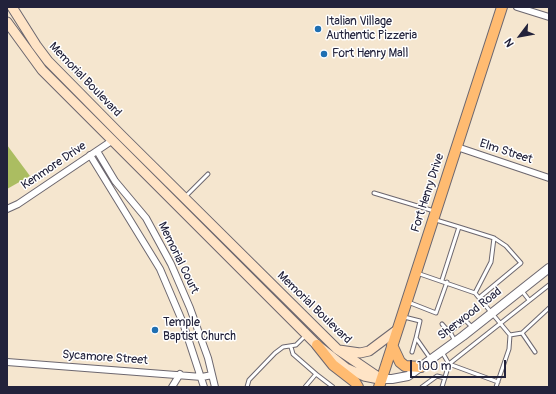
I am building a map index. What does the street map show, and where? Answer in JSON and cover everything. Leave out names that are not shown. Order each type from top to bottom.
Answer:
[{"type":"main road","name":"Memorial Boulevard","points":[[12,7],[48,61],[337,349],[380,383]]},
{"type":"main road","name":"Fort Henry Drive","points":[[380,383],[502,7]]},
{"type":"main road","points":[[7,8],[28,32]]},
{"type":"main road","name":"Memorial Boulevard","points":[[7,22],[36,63],[318,345],[346,368],[380,383]]},
{"type":"main road","points":[[113,140],[121,135]]},
{"type":"main road","points":[[178,206],[185,197]]},
{"type":"main road","points":[[337,349],[360,353],[368,351],[397,330]]},
{"type":"main road","points":[[318,345],[333,365],[351,378],[358,387]]},
{"type":"main road","points":[[392,345],[400,362],[405,366],[421,367]]},
{"type":"street","points":[[517,7],[549,17]]},
{"type":"street","name":"Kenmore Drive","points":[[7,209],[18,204],[113,140]]},
{"type":"street","name":"Elm Street","points":[[457,147],[549,178]]},
{"type":"street","name":"Memorial Court","points":[[97,151],[115,181],[146,218],[171,264],[190,308],[215,387]]},
{"type":"street","name":"Memorial Court","points":[[90,155],[160,269],[183,323],[202,377],[204,387]]},
{"type":"street","points":[[160,269],[171,264]]},
{"type":"street","name":"Sherwood Road","points":[[380,383],[408,376],[442,352],[549,268]]},
{"type":"street","name":"Sycamore Street","points":[[7,362],[180,374],[202,377],[212,375]]},
{"type":"street","points":[[172,387],[180,374]]},
{"type":"lane","points":[[185,197],[208,174]]},
{"type":"lane","points":[[374,193],[434,215],[459,227],[494,238],[506,246],[521,263],[480,297]]},
{"type":"lane","points":[[442,280],[459,227]]},
{"type":"lane","points":[[475,293],[491,262],[494,238]]},
{"type":"lane","points":[[416,272],[475,293],[480,297],[510,335],[509,349],[496,387]]},
{"type":"lane","points":[[406,301],[436,313],[447,282]]},
{"type":"lane","points":[[442,387],[449,364],[549,285]]},
{"type":"lane","points":[[521,290],[529,300]]},
{"type":"lane","points":[[510,335],[522,333],[549,308]]},
{"type":"lane","points":[[402,316],[420,321],[412,352]]},
{"type":"lane","points":[[449,332],[465,320],[473,328]]},
{"type":"lane","points":[[442,324],[455,341]]},
{"type":"lane","points":[[522,333],[535,352]]},
{"type":"lane","points":[[247,387],[249,380],[275,353],[282,347],[296,345],[307,334]]},
{"type":"lane","points":[[416,338],[432,359]]},
{"type":"lane","points":[[291,346],[293,354],[333,387]]},
{"type":"lane","points":[[442,352],[449,364],[498,382]]},
{"type":"lane","points":[[305,387],[316,374]]},
{"type":"lane","points":[[422,387],[437,376],[445,378]]},
{"type":"green space","points":[[7,145],[30,176],[7,189]]},
{"type":"place","name":"Italian Village Authentic Pizzeria","points":[[318,29]]},
{"type":"place","name":"Fort Henry Mall","points":[[324,54]]},
{"type":"place","name":"Temple Baptist Church","points":[[155,330]]}]
